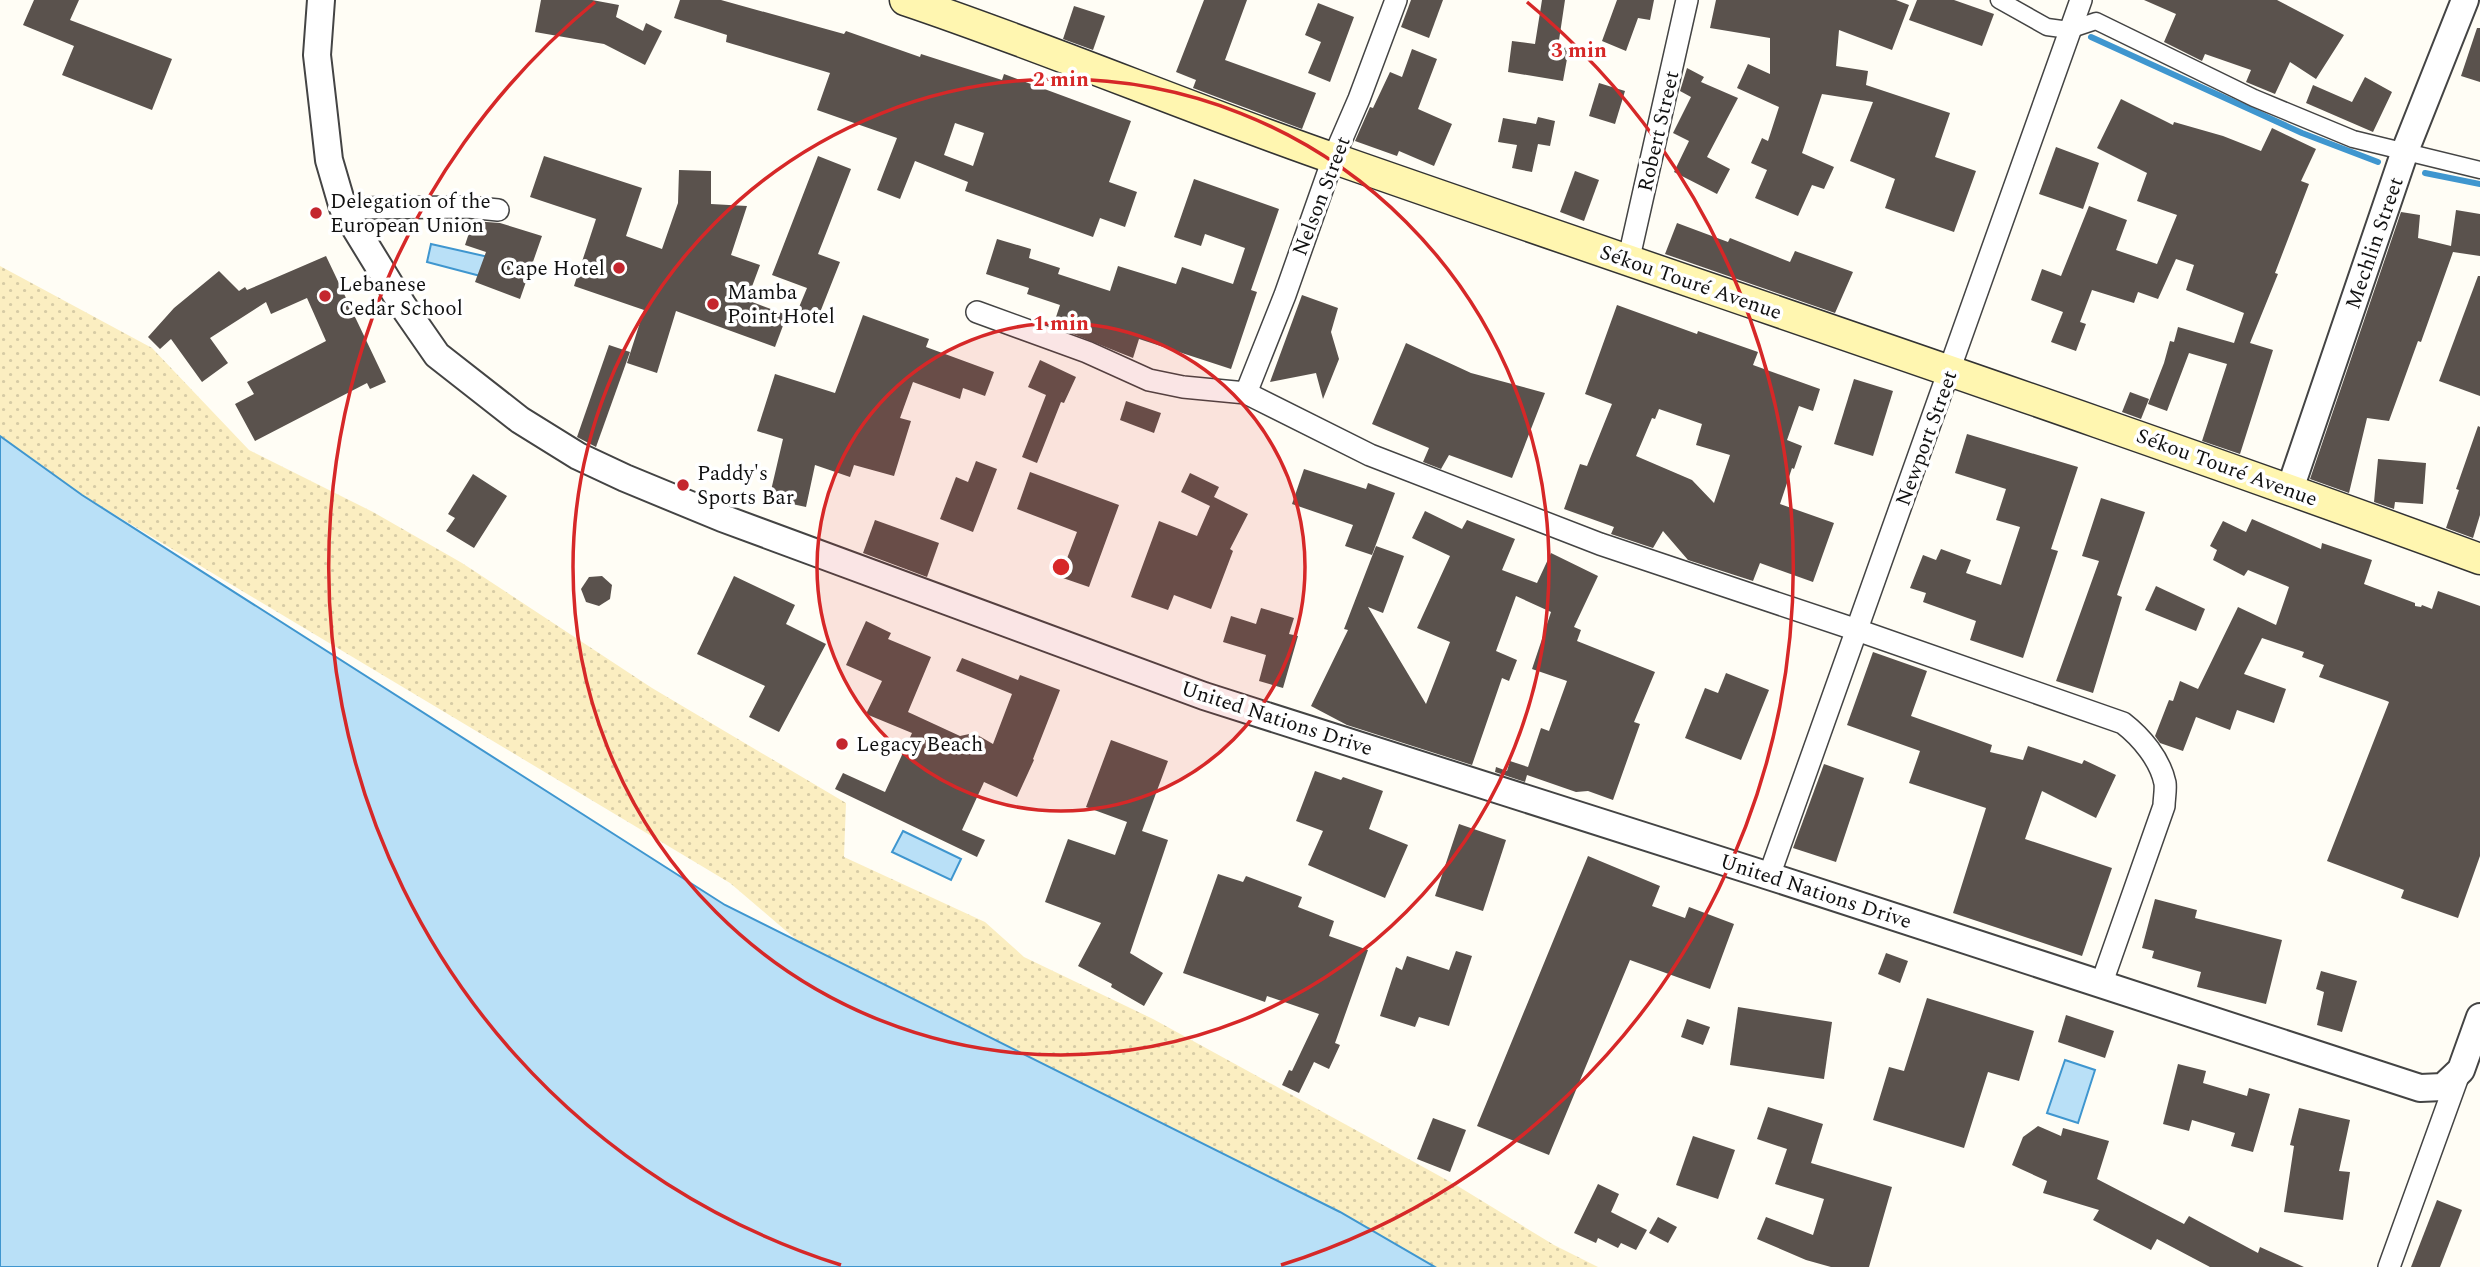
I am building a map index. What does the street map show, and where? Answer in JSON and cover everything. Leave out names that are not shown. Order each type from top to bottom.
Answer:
[{"type":"main road","name":"Sékou Touré Avenue","points":[[905,0],[1009,35],[1333,159],[1950,370],[2290,489],[2480,559]]},
{"type":"street","name":"United Nations Drive","points":[[321,0],[317,55],[321,94],[329,160],[343,208],[403,306],[437,355],[520,421],[578,456],[735,523],[1204,696],[2420,1088],[2443,1087],[2460,1070]]},
{"type":"street","name":"Nelson Street","points":[[1246,393],[1333,159],[1396,0]]},
{"type":"street","name":"Robert Street","points":[[1628,262],[1687,0]]},
{"type":"street","points":[[1998,0],[2047,27],[2069,30],[2096,21],[2254,98],[2353,139],[2480,170]]},
{"type":"street","name":"Newport Street","points":[[1769,876],[2081,0]]},
{"type":"street","name":"Mechlin Street","points":[[2290,489],[2405,151],[2465,0]]},
{"type":"street","points":[[343,208],[468,207],[498,210]]},
{"type":"street","points":[[977,312],[1087,352],[1149,380],[1183,387],[1246,393],[1370,455],[1600,544],[1857,629],[2123,723],[2140,736],[2158,764],[2165,784],[2164,806],[2101,985]]},
{"type":"street","points":[[2389,1267],[2480,1017]]},
{"type":"sand","points":[[0,266],[152,348],[249,450],[373,512],[462,563],[652,688],[846,803],[844,857],[985,922],[1024,957],[1153,1019],[1456,1185],[1554,1245],[1598,1267],[1435,1267],[1195,1140],[799,942],[730,883],[82,495],[0,436]]},
{"type":"water","points":[[431,244],[493,258],[488,278],[427,262]]},
{"type":"water","points":[[0,436],[82,495],[725,905],[1340,1212],[1435,1267],[0,1267]]},
{"type":"water","points":[[903,831],[961,859],[951,880],[892,852]]},
{"type":"water","points":[[2065,1060],[2095,1070],[2078,1123],[2047,1113]]},
{"type":"building","points":[[34,0],[79,0],[70,20],[172,59],[152,110],[62,75],[74,46],[23,25]]},
{"type":"building","points":[[541,0],[592,0],[619,5],[616,17],[643,31],[646,23],[662,31],[645,65],[604,44],[535,32]]},
{"type":"building","points":[[680,0],[721,0],[844,34],[846,31],[920,57],[921,54],[1002,80],[1004,74],[1131,121],[1109,182],[1137,192],[1125,227],[1100,218],[1093,237],[965,191],[968,182],[915,161],[900,199],[877,190],[897,138],[817,110],[830,73],[726,42],[727,35],[674,18]],"holes":[[[955,123],[984,133],[973,166],[944,155]]]},
{"type":"building","points":[[1204,0],[1247,0],[1225,60],[1316,93],[1302,129],[1193,88],[1196,80],[1176,72]]},
{"type":"building","points":[[1411,0],[1443,0],[1429,38],[1401,27]]},
{"type":"building","points":[[1542,0],[1565,0],[1558,47],[1569,48],[1563,81],[1508,72],[1512,41],[1535,44]]},
{"type":"building","points":[[1617,0],[1654,0],[1650,20],[1638,18],[1626,51],[1602,41]]},
{"type":"building","points":[[1716,0],[1896,0],[1909,5],[1892,50],[1839,30],[1836,66],[1868,71],[1866,85],[1950,113],[1935,157],[1976,171],[1954,232],[1885,208],[1895,179],[1850,161],[1873,102],[1822,94],[1802,153],[1834,167],[1824,189],[1812,185],[1798,216],[1755,198],[1767,170],[1751,163],[1762,138],[1768,141],[1779,107],[1737,88],[1748,64],[1770,74],[1770,38],[1710,28]]},
{"type":"building","points":[[1917,0],[1954,0],[1994,14],[1982,46],[1909,20]]},
{"type":"building","points":[[2144,0],[2277,0],[2344,35],[2316,79],[2290,62],[2275,94],[2246,82],[2251,70],[2205,54],[2202,61],[2164,42],[2176,14]]},
{"type":"building","points":[[1318,3],[1354,17],[1330,82],[1308,73],[1321,42],[1305,35]]},
{"type":"building","points":[[1074,6],[1105,16],[1093,50],[1063,39]]},
{"type":"building","points":[[2477,28],[2480,28],[2480,82],[2461,76]]},
{"type":"building","points":[[1412,49],[1437,59],[1418,109],[1452,124],[1434,166],[1399,151],[1397,156],[1355,141],[1390,72],[1402,77]]},
{"type":"building","points":[[1687,68],[1704,77],[1701,82],[1738,98],[1707,157],[1730,169],[1717,194],[1674,172],[1689,141],[1673,133],[1691,97],[1680,91]]},
{"type":"building","points":[[2365,77],[2392,92],[2373,132],[2306,103],[2313,85],[2352,102]]},
{"type":"building","points":[[1599,83],[1625,91],[1615,124],[1589,116]]},
{"type":"building","points":[[2121,99],[2173,125],[2174,122],[2223,136],[2261,151],[2272,128],[2316,149],[2301,181],[2309,184],[2275,273],[2278,274],[2250,343],[2273,350],[2240,454],[2202,441],[2227,364],[2189,353],[2167,411],[2148,404],[2170,341],[2174,342],[2178,327],[2234,343],[2244,313],[2186,290],[2194,265],[2176,259],[2158,299],[2138,292],[2134,303],[2092,290],[2080,322],[2086,324],[2076,351],[2051,342],[2063,312],[2031,300],[2042,269],[2061,276],[2089,206],[2127,220],[2116,250],[2157,264],[2177,215],[2137,201],[2147,173],[2097,148]]},
{"type":"building","points":[[1538,117],[1555,121],[1550,146],[1538,144],[1532,172],[1512,168],[1517,145],[1498,142],[1503,118],[1536,124]]},
{"type":"building","points":[[2056,147],[2099,163],[2083,209],[2039,194]]},
{"type":"building","points":[[544,156],[642,188],[626,236],[662,249],[678,203],[679,170],[711,171],[711,204],[747,206],[731,255],[760,265],[747,300],[787,315],[775,347],[676,311],[657,373],[627,363],[644,310],[574,286],[596,219],[530,197]]},
{"type":"building","points":[[818,156],[851,169],[818,254],[840,262],[817,320],[797,312],[807,288],[772,275]]},
{"type":"building","points":[[1575,171],[1599,180],[1584,221],[1560,212]]},
{"type":"building","points":[[1194,179],[1279,209],[1251,290],[1257,292],[1231,369],[1139,339],[1133,358],[1053,326],[1060,305],[1027,294],[1029,288],[986,274],[997,239],[1031,249],[1029,258],[1060,268],[1058,274],[1110,291],[1118,266],[1176,284],[1182,267],[1233,284],[1245,248],[1205,234],[1201,246],[1174,237]]},
{"type":"building","points":[[2456,210],[2480,214],[2480,256],[2453,252],[2389,421],[2367,418],[2349,493],[2310,479],[2401,212],[2420,215],[2418,238],[2451,246]]},
{"type":"building","points":[[473,221],[500,223],[542,236],[520,299],[475,282],[486,252],[465,245]]},
{"type":"building","points":[[1677,223],[1728,242],[1730,238],[1790,262],[1795,251],[1853,272],[1835,313],[1665,254]]},
{"type":"building","points":[[326,256],[386,382],[370,389],[367,383],[255,441],[235,404],[254,394],[247,382],[326,341],[307,298],[271,314],[266,302],[210,338],[228,363],[202,382],[171,339],[160,349],[148,337],[174,308],[219,271],[239,291],[245,287],[247,290]]},
{"type":"building","points":[[2480,276],[2480,396],[2439,381]]},
{"type":"building","points":[[1302,295],[1338,308],[1331,332],[1339,359],[1323,399],[1316,373],[1270,382]]},
{"type":"building","points":[[1617,305],[1697,334],[1698,331],[1758,352],[1753,365],[1820,389],[1813,411],[1799,406],[1787,440],[1802,446],[1780,504],[1834,523],[1813,582],[1760,563],[1753,581],[1688,560],[1663,531],[1653,548],[1611,534],[1614,527],[1564,509],[1580,464],[1587,466],[1612,404],[1585,394]],"holes":[[[1659,409],[1702,424],[1696,445],[1730,455],[1714,503],[1692,480],[1636,456],[1652,418],[1655,419]]]},
{"type":"building","points":[[863,315],[929,339],[926,347],[994,372],[985,396],[963,388],[960,399],[913,382],[900,418],[911,421],[894,476],[854,465],[850,477],[815,465],[806,507],[769,499],[783,439],[757,431],[775,374],[835,393]]},
{"type":"building","points":[[1406,343],[1471,373],[1545,393],[1512,478],[1449,455],[1441,469],[1423,462],[1429,448],[1372,424]]},
{"type":"building","points":[[609,345],[630,352],[596,447],[577,437]]},
{"type":"building","points":[[1040,360],[1076,377],[1064,403],[1061,402],[1037,463],[1022,457],[1046,395],[1028,387]]},
{"type":"building","points":[[1854,379],[1893,391],[1873,456],[1834,444]]},
{"type":"building","points":[[2130,392],[2149,399],[2141,419],[2122,412]]},
{"type":"building","points":[[1126,401],[1161,413],[1154,433],[1120,420]]},
{"type":"building","points":[[2478,426],[2480,515],[2473,538],[2446,528],[2459,490],[2456,489]]},
{"type":"building","points":[[1967,434],[2078,467],[2051,549],[2058,551],[2023,658],[1970,640],[1976,621],[1923,602],[1926,593],[1910,588],[1923,555],[1936,560],[1941,549],[1971,560],[1966,573],[2001,585],[2020,527],[1996,520],[2006,489],[1955,473]]},
{"type":"building","points":[[2378,459],[2426,463],[2423,504],[2395,502],[2394,509],[2374,502]]},
{"type":"building","points":[[976,461],[997,469],[973,532],[940,519],[956,477],[968,482]]},
{"type":"building","points":[[1304,469],[1366,489],[1368,483],[1395,493],[1372,555],[1345,546],[1353,525],[1292,504]]},
{"type":"building","points":[[1030,472],[1119,505],[1089,587],[1060,577],[1077,532],[1017,509]]},
{"type":"building","points":[[1190,473],[1219,487],[1214,497],[1248,514],[1230,549],[1233,551],[1211,609],[1174,595],[1168,610],[1131,597],[1159,521],[1197,536],[1210,506],[1181,492]]},
{"type":"building","points":[[473,474],[507,496],[474,548],[446,531],[455,518],[448,514]]},
{"type":"building","points":[[2101,498],[2145,512],[2117,595],[2122,597],[2093,693],[2056,681],[2099,561],[2082,556]]},
{"type":"building","points":[[1425,511],[1462,529],[1467,520],[1515,539],[1502,570],[1537,583],[1551,553],[1598,576],[1574,627],[1581,630],[1577,641],[1655,672],[1634,722],[1640,724],[1613,800],[1588,791],[1576,792],[1527,775],[1525,782],[1495,772],[1496,767],[1507,771],[1510,761],[1528,767],[1541,728],[1549,731],[1567,681],[1532,669],[1551,612],[1516,596],[1496,651],[1517,660],[1509,681],[1502,678],[1472,765],[1347,725],[1311,706],[1348,630],[1344,629],[1376,546],[1404,556],[1383,613],[1368,607],[1426,704],[1450,642],[1417,628],[1450,556],[1412,538]]},
{"type":"building","points":[[2252,519],[2321,549],[2322,543],[2372,560],[2364,584],[2415,603],[2415,606],[2422,605],[2432,609],[2438,591],[2480,606],[2480,856],[2458,918],[2401,898],[2404,890],[2327,861],[2389,702],[2319,677],[2324,665],[2302,657],[2304,652],[2262,638],[2244,674],[2286,689],[2274,723],[2237,710],[2230,730],[2196,717],[2183,751],[2160,743],[2155,736],[2169,700],[2173,701],[2180,681],[2198,689],[2238,607],[2276,625],[2289,587],[2248,570],[2244,576],[2213,560],[2217,550],[2210,546],[2223,521],[2246,532]]},
{"type":"building","points":[[875,520],[939,543],[927,577],[863,553]]},
{"type":"building","points":[[602,576],[612,585],[610,599],[599,606],[586,602],[581,589],[589,577]]},
{"type":"building","points":[[734,576],[795,605],[786,624],[826,644],[779,732],[749,717],[765,686],[697,654]]},
{"type":"building","points":[[2156,586],[2205,609],[2196,631],[2145,610]]},
{"type":"building","points":[[1261,608],[1294,618],[1289,634],[1298,636],[1283,688],[1259,681],[1266,655],[1223,642],[1231,616],[1256,624]]},
{"type":"building","points":[[866,621],[891,633],[888,639],[931,657],[908,712],[960,736],[974,733],[993,744],[1012,694],[956,671],[962,658],[1018,680],[1020,675],[1060,690],[1017,797],[984,782],[962,830],[985,840],[977,857],[835,789],[843,773],[885,792],[912,733],[866,714],[882,681],[846,665]]},
{"type":"building","points":[[1873,652],[1927,671],[1911,716],[1992,745],[1990,752],[2023,760],[2028,746],[2082,764],[2084,760],[2116,775],[2096,818],[2042,791],[2025,839],[2112,868],[2082,956],[1953,913],[1986,808],[1909,783],[1920,751],[1847,725]]},
{"type":"building","points":[[1726,673],[1769,690],[1741,760],[1685,738],[1705,688],[1718,693]]},
{"type":"building","points":[[1111,740],[1168,761],[1142,831],[1168,840],[1130,953],[1163,973],[1144,1006],[1111,987],[1112,984],[1078,966],[1101,923],[1045,902],[1068,839],[1115,855],[1127,822],[1086,807]]},
{"type":"building","points":[[1824,764],[1864,778],[1836,862],[1793,848]]},
{"type":"building","points":[[1315,771],[1341,780],[1343,777],[1383,791],[1369,829],[1408,845],[1385,898],[1308,865],[1323,831],[1296,821]]},
{"type":"building","points":[[1459,824],[1506,840],[1483,911],[1435,896]]},
{"type":"building","points":[[1588,856],[1660,886],[1652,906],[1685,918],[1689,907],[1734,924],[1710,989],[1630,960],[1549,1155],[1477,1126]]},
{"type":"building","points":[[1218,874],[1243,882],[1246,876],[1302,897],[1298,907],[1334,921],[1329,936],[1368,950],[1335,1043],[1340,1045],[1329,1069],[1314,1062],[1299,1093],[1282,1085],[1289,1070],[1292,1071],[1319,1014],[1267,996],[1265,1002],[1183,973]]},
{"type":"building","points":[[2155,899],[2197,910],[2195,918],[2282,940],[2266,1004],[2197,987],[2201,972],[2152,958],[2154,951],[2142,948]]},
{"type":"building","points":[[1456,951],[1472,956],[1449,1026],[1419,1017],[1415,1027],[1380,1016],[1396,967],[1402,970],[1407,956],[1449,970]]},
{"type":"building","points":[[1886,953],[1908,961],[1900,983],[1878,974]]},
{"type":"building","points":[[2321,971],[2357,981],[2342,1032],[2317,1025],[2324,992],[2316,989]]},
{"type":"building","points":[[1927,998],[2034,1031],[2019,1081],[1988,1072],[1964,1148],[1873,1120],[1889,1067],[1904,1071]]},
{"type":"building","points":[[1738,1007],[1832,1022],[1824,1079],[1730,1065]]},
{"type":"building","points":[[2066,1015],[2114,1031],[2105,1058],[2058,1042]]},
{"type":"building","points":[[1687,1019],[1710,1027],[1703,1045],[1681,1037]]},
{"type":"building","points":[[2178,1064],[2206,1071],[2203,1083],[2247,1096],[2249,1088],[2270,1094],[2253,1152],[2231,1146],[2235,1133],[2192,1120],[2189,1131],[2163,1124]]},
{"type":"building","points":[[1768,1107],[1823,1124],[1811,1163],[1892,1187],[1869,1267],[1831,1267],[1806,1260],[1757,1239],[1766,1217],[1813,1235],[1824,1199],[1775,1184],[1787,1149],[1757,1139]]},
{"type":"building","points":[[2299,1108],[2350,1120],[2339,1171],[2350,1172],[2343,1220],[2284,1212],[2294,1146],[2290,1145]]},
{"type":"building","points":[[1433,1118],[1466,1130],[1450,1172],[1417,1159]]},
{"type":"building","points":[[2038,1126],[2061,1136],[2063,1128],[2109,1141],[2097,1179],[2184,1224],[2189,1216],[2258,1253],[2260,1247],[2304,1267],[2210,1267],[2157,1239],[2151,1250],[2093,1220],[2099,1210],[2043,1193],[2047,1181],[2012,1165],[2023,1137]]},
{"type":"building","points":[[1693,1136],[1735,1150],[1718,1199],[1676,1185]]},
{"type":"building","points":[[1598,1184],[1619,1194],[1611,1212],[1647,1230],[1636,1250],[1621,1243],[1618,1248],[1598,1238],[1596,1243],[1574,1233]]},
{"type":"building","points":[[2437,1200],[2462,1210],[2440,1267],[2411,1267]]},
{"type":"building","points":[[1658,1217],[1677,1227],[1668,1243],[1649,1233]]},
{"type":"waterway","points":[[2091,37],[2302,133],[2378,162]]},
{"type":"waterway","points":[[2425,173],[2480,184]]},
{"type":"place","name":"Delegation of the European Union","points":[[316,213]]},
{"type":"place","name":"Cape Hotel","points":[[619,268]]},
{"type":"place","name":"Lebanese Cedar School","points":[[325,296]]},
{"type":"place","name":"Mamba Point Hotel","points":[[713,304]]},
{"type":"place","name":"Paddy's Sports Bar","points":[[683,485]]},
{"type":"place","name":"Legacy Beach","points":[[842,744]]}]
